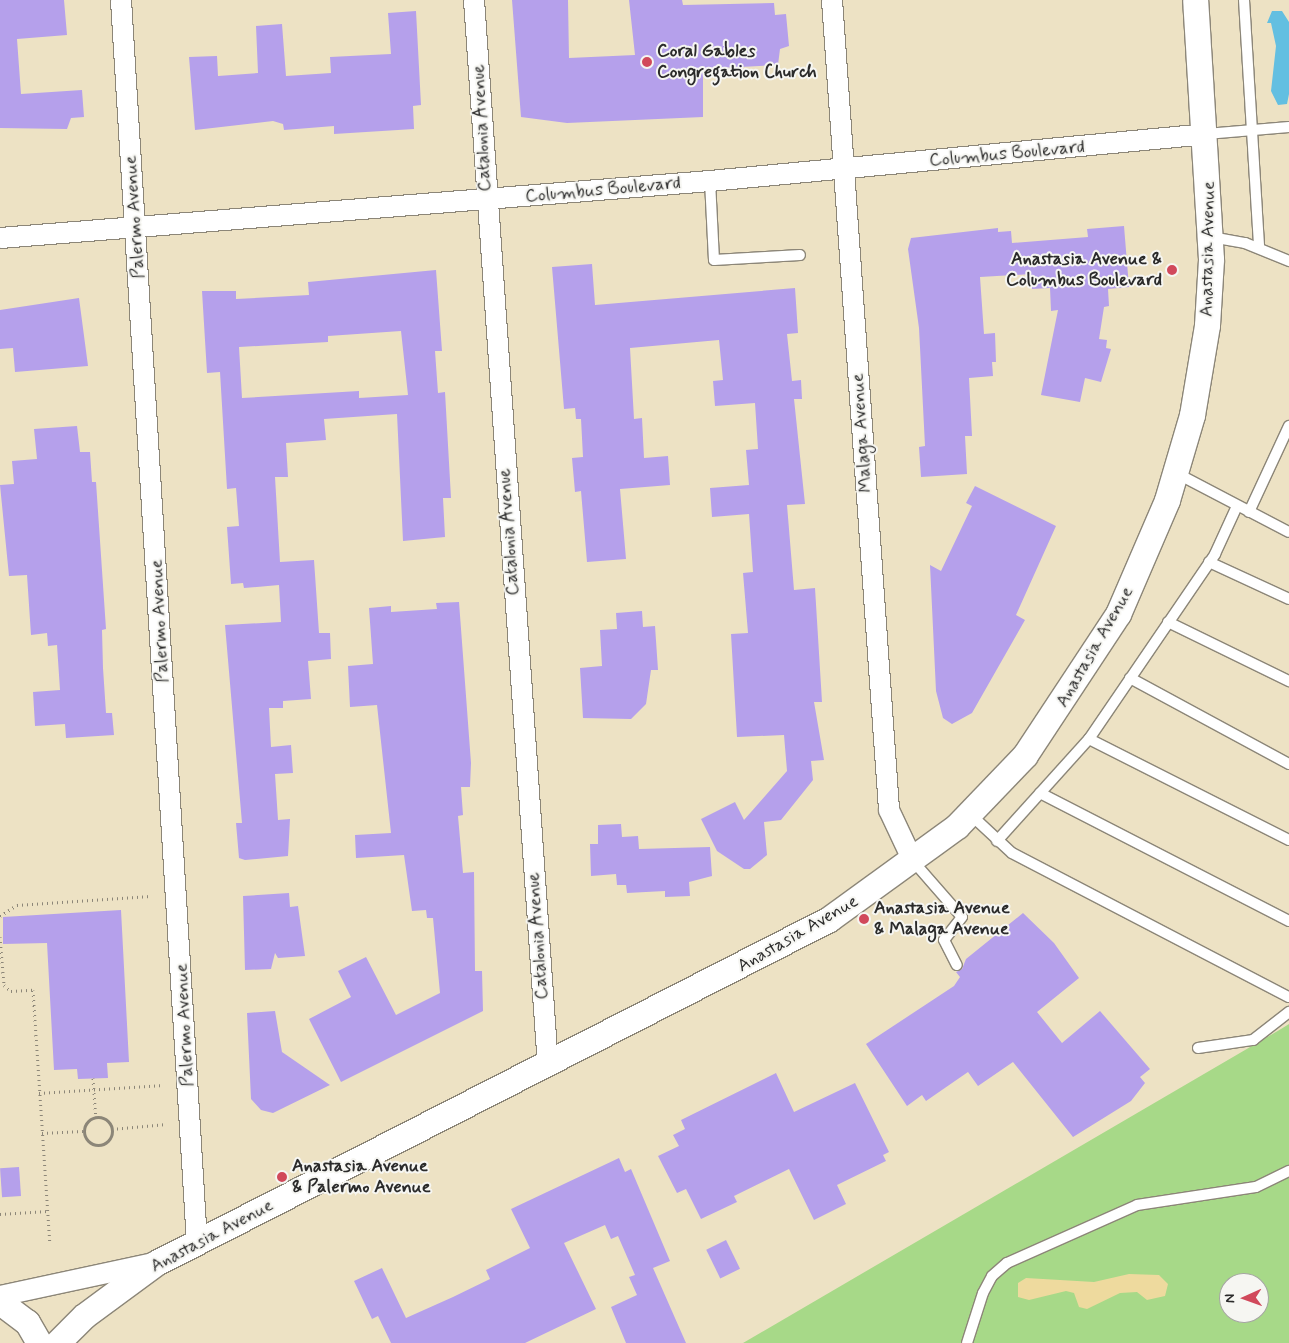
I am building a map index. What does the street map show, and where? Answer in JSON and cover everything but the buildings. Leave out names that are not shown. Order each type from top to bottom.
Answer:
[{"type":"street","name":"Palermo Avenue","points":[[120,0],[136,228],[197,1242]]},
{"type":"street","name":"Catalonia Avenue","points":[[474,0],[486,200],[548,1065]]},
{"type":"street","name":"Malaga Avenue","points":[[832,0],[889,810],[913,861]]},
{"type":"street","name":"Anastasia Avenue","points":[[57,1343],[84,1316],[156,1263],[788,942],[913,861],[970,814],[1042,733],[1102,641],[1144,557],[1176,473],[1205,338],[1211,237],[1206,134],[1195,0]]},
{"type":"street","name":"Columbus Boulevard","points":[[0,238],[710,182],[1206,134]]},
{"type":"street","points":[[0,1296],[156,1263]]},
{"type":"street","points":[[0,1302],[28,1322],[39,1343]]},
{"type":"lane","points":[[1244,0],[1259,247]]},
{"type":"lane","points":[[1206,134],[1289,127]]},
{"type":"lane","points":[[710,182],[714,260],[800,256]]},
{"type":"lane","points":[[1211,237],[1259,247],[1289,261]]},
{"type":"lane","points":[[1249,512],[1289,426]]},
{"type":"lane","points":[[1176,473],[1289,532]]},
{"type":"lane","points":[[997,841],[1089,739],[1209,562],[1237,506]]},
{"type":"lane","points":[[1209,562],[1289,600]]},
{"type":"lane","points":[[1168,622],[1289,681]]},
{"type":"lane","points":[[1130,678],[1289,764]]},
{"type":"lane","points":[[1089,739],[1289,840]]},
{"type":"lane","points":[[1040,793],[1289,921]]},
{"type":"lane","points":[[970,814],[1012,853],[1289,996]]},
{"type":"lane","points":[[913,861],[962,917],[944,940],[957,964]]},
{"type":"lane","points":[[1198,1048],[1253,1040],[1289,1012]]},
{"type":"lane","points":[[967,1343],[988,1284],[1007,1263],[1137,1205],[1256,1187],[1289,1170]]},
{"type":"path","points":[[0,916],[17,905],[151,896]]},
{"type":"path","points":[[0,937],[4,985],[12,991],[33,990],[50,1243]]},
{"type":"path","points":[[42,1134],[83,1131],[96,1117],[93,1078]]},
{"type":"path","points":[[40,1093],[164,1085]]},
{"type":"path","points":[[83,1131],[88,1142],[100,1146],[111,1138],[112,1129],[108,1120],[96,1117]]},
{"type":"path","points":[[112,1129],[167,1124]]},
{"type":"path","points":[[0,1214],[48,1211]]},
{"type":"green space","points":[[1289,1024],[1289,1343],[743,1343]]},
{"type":"sand","points":[[1129,1274],[1159,1275],[1168,1284],[1165,1296],[1147,1300],[1137,1292],[1120,1293],[1087,1309],[1079,1307],[1074,1293],[1066,1291],[1029,1300],[1018,1297],[1018,1283],[1026,1278],[1094,1282]]},
{"type":"water","points":[[1272,11],[1282,11],[1289,22],[1289,94],[1287,104],[1278,105],[1271,91],[1276,46],[1271,23],[1267,23]]},
{"type":"place","name":"Coral Gables Congregation Church","points":[[647,62]]},
{"type":"place","name":"Anastasia Avenue & Columbus Boulevard","points":[[1172,270]]},
{"type":"place","name":"Anastasia Avenue & Malaga Avenue","points":[[864,919]]},
{"type":"place","name":"Anastasia Avenue & Palermo Avenue","points":[[282,1177]]}]
